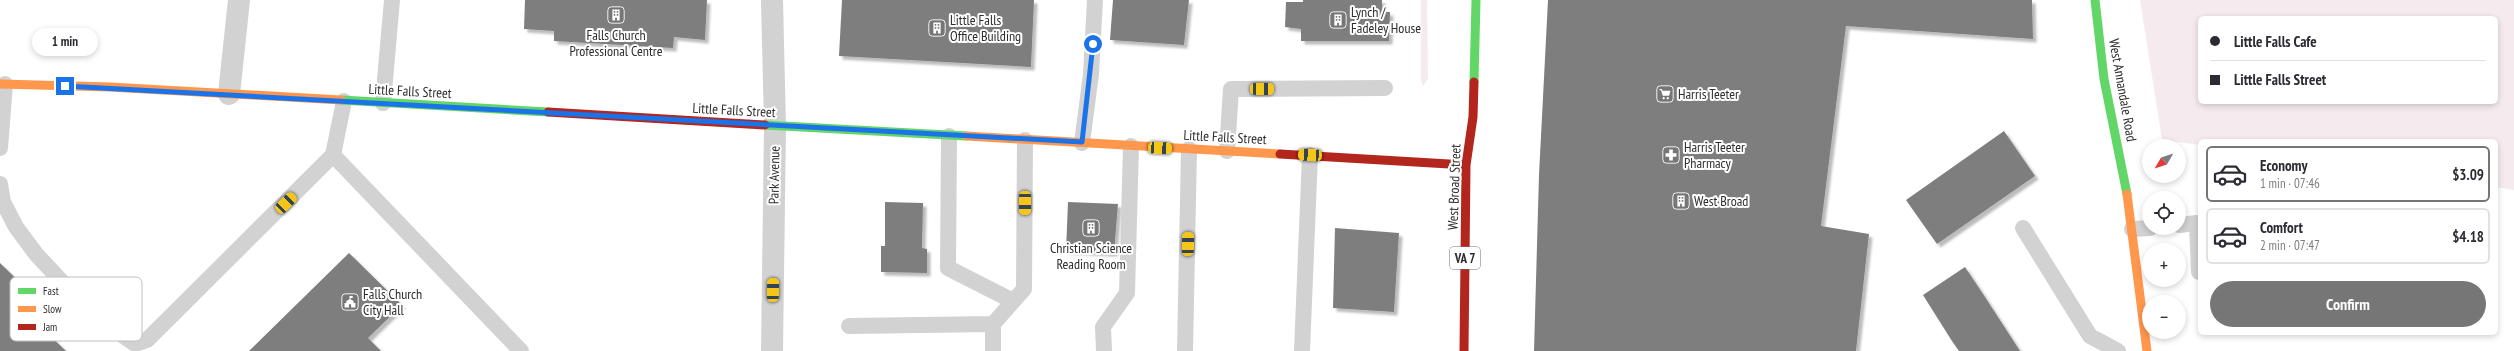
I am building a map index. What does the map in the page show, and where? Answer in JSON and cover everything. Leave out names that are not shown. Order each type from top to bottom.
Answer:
[{"type":"street","points":[[229,94],[239,0]]},
{"type":"street","name":"Park Avenue","points":[[772,0],[775,126],[772,351]]},
{"type":"street","name":"West Broad Street","points":[[1464,351],[1466,165],[1473,117],[1476,0]]},
{"type":"street","name":"West Annandale Road","points":[[2095,0],[2104,79],[2132,230],[2147,351]]},
{"type":"street","name":"Little Falls Street","points":[[3,84],[229,94],[1466,165]]},
{"type":"lane","points":[[383,103],[392,0]]},
{"type":"lane","points":[[1082,142],[1091,74],[1095,0]]},
{"type":"lane","points":[[0,148],[3,84]]},
{"type":"lane","points":[[1227,151],[1231,89],[1385,88]]},
{"type":"lane","points":[[131,341],[135,344],[147,340],[333,156],[344,101]]},
{"type":"lane","points":[[949,136],[948,268],[1013,301]]},
{"type":"lane","points":[[993,351],[993,324],[1024,289],[1025,140]]},
{"type":"lane","points":[[1104,351],[1103,327],[1127,293],[1131,146]]},
{"type":"lane","points":[[1185,351],[1189,149]]},
{"type":"lane","points":[[1302,351],[1310,155]]},
{"type":"lane","points":[[333,156],[521,351]]},
{"type":"lane","points":[[0,184],[3,202],[16,227],[36,254],[57,277]]},
{"type":"lane","points":[[2186,224],[2197,223],[2198,248]]},
{"type":"lane","points":[[2023,228],[2090,336],[2118,351]]},
{"type":"lane","points":[[2132,230],[2142,229]]},
{"type":"lane","points":[[849,326],[993,324]]},
{"type":"shaded area","points":[[1421,0],[1427,0],[1428,79],[1423,86],[1421,81]]},
{"type":"shaded area","points":[[2140,0],[2514,0],[2514,190],[2498,187],[2498,139],[2198,139],[2198,145],[2186,143],[2186,139],[2162,139]]},
{"type":"building","name":"Falls Church Professional Centre","points":[[525,0],[707,0],[705,40],[674,37],[673,48],[554,41],[554,31],[524,29]]},
{"type":"building","name":"Little Falls Office Building","points":[[842,0],[1034,0],[1031,67],[839,56]]},
{"type":"building","points":[[1113,0],[1189,0],[1184,45],[1110,40]]},
{"type":"building","name":"Lynch / Fadeley House","points":[[1303,0],[1382,0],[1382,12],[1390,12],[1389,41],[1301,41],[1301,29],[1285,27],[1286,2],[1303,2]]},
{"type":"building","name":"West Broad","points":[[1548,0],[2032,0],[2033,39],[1846,26],[1821,226],[1869,234],[1856,351],[1534,351],[1539,175]]},
{"type":"building","points":[[2004,131],[2035,176],[1937,244],[1906,200]]},
{"type":"building","points":[[885,202],[923,203],[922,248],[927,249],[927,273],[881,272],[881,246],[885,246]]},
{"type":"building","name":"Christian Science Reading Room","points":[[1068,202],[1118,204],[1114,253],[1066,251]]},
{"type":"building","points":[[1335,228],[1399,233],[1394,312],[1333,308]]},
{"type":"building","name":"Falls Church City Hall","points":[[349,253],[402,305],[368,338],[381,351],[249,351]]},
{"type":"building","points":[[0,263],[14,277],[10,277],[10,341],[56,341],[66,351],[0,351]]},
{"type":"building","points":[[1965,267],[2020,351],[1959,351],[1952,341],[1923,295]]},
{"type":"traffic: fast","points":[[1474,82],[1476,0]]},
{"type":"traffic: fast","points":[[2095,0],[2104,79],[2127,194]]},
{"type":"traffic: fast","points":[[341,100],[548,112]]},
{"type":"traffic: fast","points":[[765,125],[966,136]]},
{"type":"traffic: slow","points":[[0,84],[110,87],[341,100]]},
{"type":"traffic: slow","points":[[966,136],[1280,154]]},
{"type":"traffic: slow","points":[[2127,194],[2147,351]]},
{"type":"traffic: jam","points":[[1464,351],[1466,165],[1473,117],[1474,82]]},
{"type":"traffic: jam","points":[[548,112],[765,125]]},
{"type":"traffic: jam","points":[[1280,154],[1466,165]]},
{"type":"place","name":"Falls Church Professional Centre","points":[[616,15]]},
{"type":"place","name":"Lynch / Fadeley House","points":[[1338,20]]},
{"type":"place","name":"Little Falls Office Building","points":[[937,28]]},
{"type":"place","name":"Harris Teeter","points":[[1665,94]]},
{"type":"place","name":"Harris Teeter Pharmacy","points":[[1671,155]]},
{"type":"place","name":"West Broad","points":[[1681,201]]},
{"type":"place","name":"Christian Science Reading Room","points":[[1091,228]]},
{"type":"place","name":"Falls Church City Hall","points":[[350,302]]},
{"type":"route","points":[[65,86],[110,87],[761,126],[1082,142],[1091,74],[1093,44]]}]
